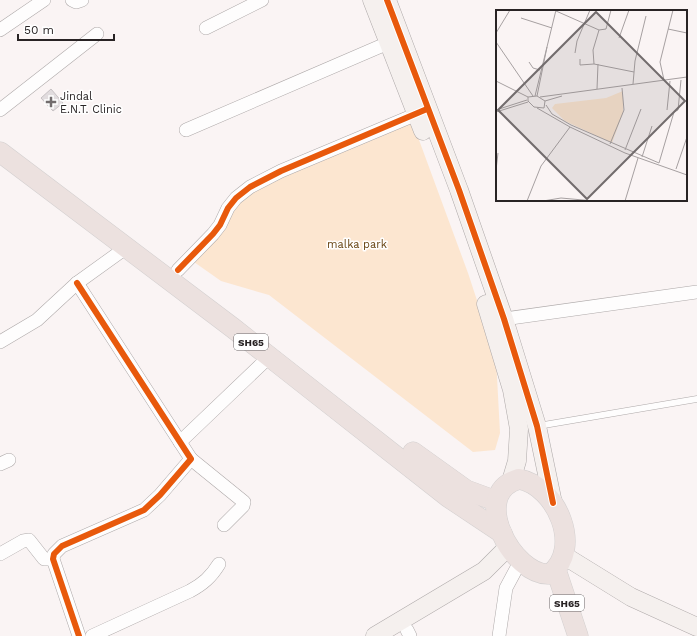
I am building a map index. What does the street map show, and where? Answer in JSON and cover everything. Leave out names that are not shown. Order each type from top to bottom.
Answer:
[{"type":"main road","name":"SH65","points":[[0,136],[178,270],[435,469],[466,490],[496,501]]},
{"type":"main road","name":"SH65","points":[[0,152],[127,247],[448,497],[512,548],[528,568],[555,566]]},
{"type":"main road","name":"SH65","points":[[511,481],[520,479],[528,480],[538,487],[553,503],[560,516],[564,530],[565,547],[555,566],[564,636]]},
{"type":"main road","points":[[511,481],[501,492],[496,501],[496,514],[512,548]]},
{"type":"main road","name":"SH65","points":[[555,566],[578,636]]},
{"type":"street","points":[[0,30],[44,0]]},
{"type":"street","points":[[72,0],[76,2],[82,0]]},
{"type":"street","points":[[206,28],[262,0]]},
{"type":"street","points":[[372,0],[388,43],[459,190],[504,319],[528,428],[511,481]]},
{"type":"street","points":[[387,0],[447,194],[492,322],[512,390],[528,428],[553,503]]},
{"type":"street","points":[[0,110],[97,34]]},
{"type":"street","points":[[186,130],[388,43]]},
{"type":"street","points":[[178,270],[213,234],[220,225],[228,208],[236,198],[250,187],[281,171],[422,112]]},
{"type":"street","points":[[0,342],[36,320],[77,283],[127,247]]},
{"type":"street","points":[[77,283],[191,459],[244,502],[243,506],[224,526]]},
{"type":"street","points":[[504,319],[697,292]]},
{"type":"street","points":[[180,442],[269,357]]},
{"type":"street","points":[[79,636],[53,559],[54,554],[62,546],[144,510],[160,495],[191,459]]},
{"type":"street","points":[[0,554],[22,541],[29,540],[44,559],[53,559]]},
{"type":"street","points":[[404,634],[493,580],[512,548]]},
{"type":"street","points":[[375,636],[484,571],[512,548]]},
{"type":"street","points":[[499,636],[512,548]]},
{"type":"street","points":[[92,636],[190,591],[202,584],[212,575],[219,564]]},
{"type":"street","points":[[555,566],[631,597],[697,627]]},
{"type":"street","points":[[555,566],[626,607],[688,636]]},
{"type":"lane","points":[[528,428],[697,399]]},
{"type":"green space","name":"malka park","points":[[408,110],[468,273],[496,358],[500,433],[495,450],[473,452],[269,295],[221,281],[184,255],[263,182]]},
{"type":"building","points":[[51,89],[63,103],[53,111],[41,98]]},
{"type":"cycle path","points":[[387,0],[459,190],[504,319],[537,426],[553,503]]},
{"type":"cycle path","points":[[178,270],[213,234],[220,225],[228,208],[236,198],[250,187],[281,171],[427,109]]},
{"type":"cycle path","points":[[77,283],[191,459],[160,495],[144,510],[62,546],[54,554],[53,559],[79,636]]},
{"type":"place","name":"Jindal E.N.T. Clinic","points":[[51,102]]}]
